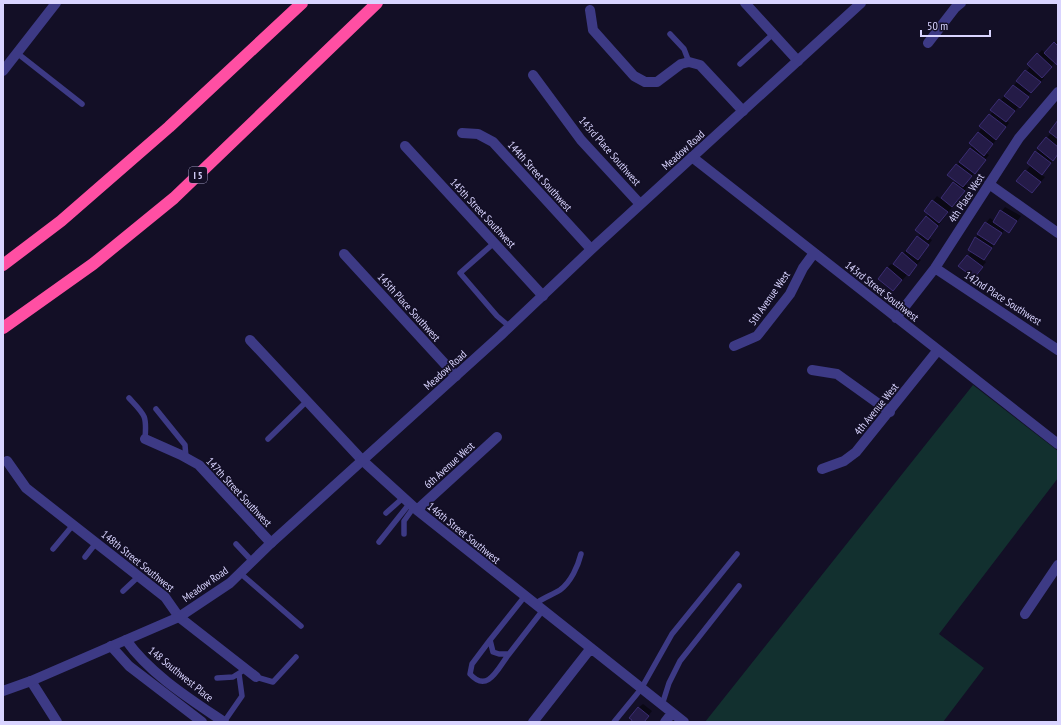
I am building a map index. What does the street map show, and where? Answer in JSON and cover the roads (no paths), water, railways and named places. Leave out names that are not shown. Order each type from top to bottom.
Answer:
[{"type":"highway","points":[[3,265],[61,221],[169,127],[302,3]]},
{"type":"highway","name":"I 5","points":[[3,328],[93,264],[174,198],[377,3]]},
{"type":"street","points":[[3,71],[56,3]]},
{"type":"street","points":[[745,3],[798,61]]},
{"type":"street","name":"Meadow Road","points":[[3,690],[31,681],[179,617],[230,584],[271,543],[510,327],[640,204],[861,3]]},
{"type":"street","points":[[928,43],[955,8],[961,3]]},
{"type":"street","points":[[590,10],[592,30],[634,76],[645,82],[656,82],[681,64],[689,62],[700,65],[743,111]]},
{"type":"street","name":"143rd Place Southwest","points":[[533,75],[581,140],[640,204]]},
{"type":"street","name":"4th Place West","points":[[896,318],[935,268],[1019,138],[1058,92]]},
{"type":"street","name":"144th Street Southwest","points":[[462,132],[478,134],[493,142],[591,250]]},
{"type":"street","name":"145th Street Southwest","points":[[405,146],[543,296]]},
{"type":"street","name":"143rd Street Southwest","points":[[692,157],[1058,444]]},
{"type":"street","points":[[989,184],[1058,232]]},
{"type":"street","name":"5th Avenue West","points":[[734,346],[757,336],[790,294],[803,268],[814,253]]},
{"type":"street","name":"145th Place Southwest","points":[[344,254],[456,376]]},
{"type":"street","name":"142nd Place Southwest","points":[[935,268],[1058,350]]},
{"type":"street","name":"146th Street Southwest","points":[[250,340],[362,460],[411,504],[684,722]]},
{"type":"street","name":"4th Avenue West","points":[[822,469],[844,461],[856,452],[890,412],[938,350]]},
{"type":"street","points":[[812,370],[837,374],[890,412]]},
{"type":"street","name":"6th Avenue West","points":[[411,504],[497,437]]},
{"type":"street","name":"147th Street Southwest","points":[[145,439],[186,458],[199,466],[271,543]]},
{"type":"street","name":"148th Street Southwest","points":[[5,461],[26,488],[165,597],[179,617],[242,671],[256,677]]},
{"type":"street","points":[[1025,614],[1058,565]]},
{"type":"street","name":"148 Southwest Place","points":[[126,640],[133,650],[154,670],[224,722]]},
{"type":"street","points":[[111,646],[128,666],[202,722]]},
{"type":"street","points":[[533,722],[591,648]]},
{"type":"street","points":[[31,681],[57,722]]},
{"type":"street","points":[[665,722],[672,713]]},
{"type":"lane","points":[[670,34],[684,49],[689,62]]},
{"type":"lane","points":[[740,64],[773,34]]},
{"type":"lane","points":[[17,53],[82,104]]},
{"type":"lane","points":[[494,243],[460,273],[497,316],[510,327]]},
{"type":"lane","points":[[129,398],[142,412],[146,421],[145,439]]},
{"type":"lane","points":[[268,439],[307,401]]},
{"type":"lane","points":[[156,409],[185,445],[186,458]]},
{"type":"lane","points":[[386,513],[411,504]]},
{"type":"lane","points":[[404,534],[404,520],[411,504]]},
{"type":"lane","points":[[379,542],[411,504]]},
{"type":"lane","points":[[53,550],[73,525]]},
{"type":"lane","points":[[85,557],[96,543]]},
{"type":"lane","points":[[236,544],[252,561]]},
{"type":"lane","points":[[525,596],[472,664],[470,674],[475,680],[482,683],[488,681],[510,654],[546,596],[562,588],[577,568],[581,554]]},
{"type":"lane","points":[[614,722],[641,689],[672,634],[738,554]]},
{"type":"lane","points":[[240,573],[301,626]]},
{"type":"lane","points":[[123,591],[139,576]]},
{"type":"lane","points":[[662,704],[669,683],[680,661],[739,586]]},
{"type":"lane","points":[[490,640],[493,652],[499,654],[510,654]]},
{"type":"lane","points":[[256,677],[273,682],[296,657]]},
{"type":"lane","points":[[217,678],[233,676],[242,671],[242,696],[224,722]]}]
